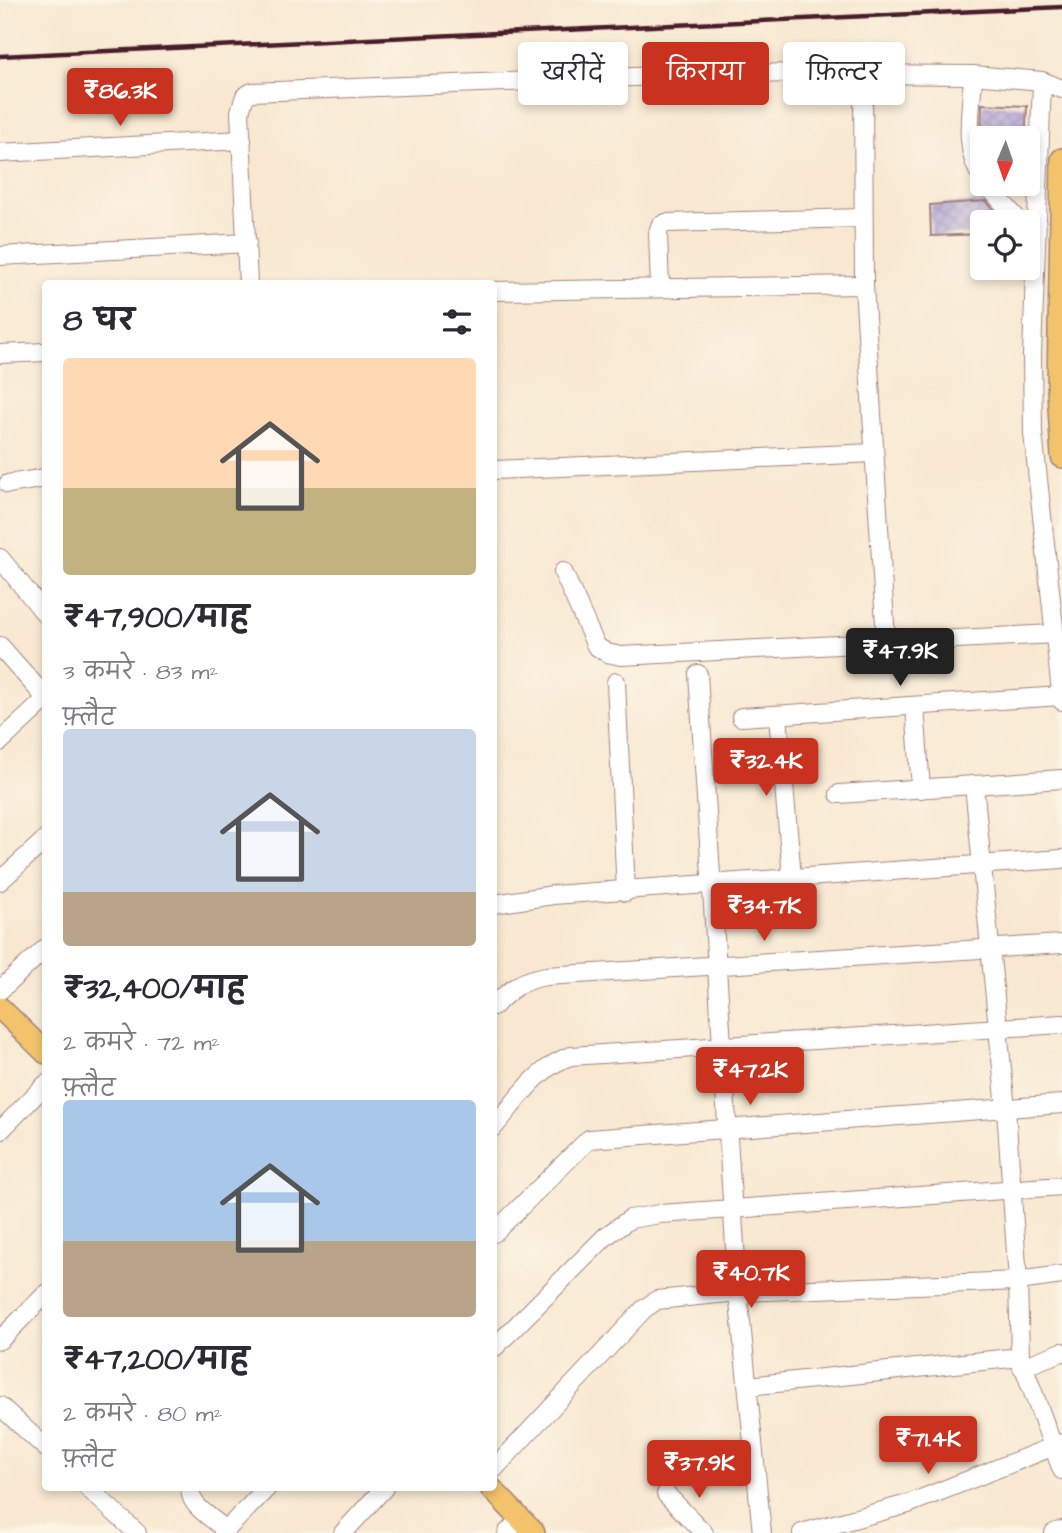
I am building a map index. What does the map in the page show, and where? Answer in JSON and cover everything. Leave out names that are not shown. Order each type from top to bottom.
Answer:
[{"type":"main road","points":[[1062,159],[1058,390],[1062,457]]},
{"type":"main road","points":[[0,1009],[42,1049]]},
{"type":"main road","points":[[493,1491],[521,1528]]},
{"type":"street","points":[[248,280],[242,104],[245,96],[253,92],[783,73]]},
{"type":"street","points":[[905,73],[1042,81],[1062,89]]},
{"type":"street","points":[[970,126],[973,75]]},
{"type":"street","points":[[1034,210],[1042,81]]},
{"type":"street","points":[[863,105],[864,285],[886,640]]},
{"type":"street","points":[[0,153],[242,140]]},
{"type":"street","points":[[997,196],[1009,210]]},
{"type":"street","points":[[660,288],[659,233],[660,226],[666,223],[863,218]]},
{"type":"street","points":[[0,256],[247,243]]},
{"type":"street","points":[[741,718],[1062,699],[1042,543],[1033,433],[1032,280]]},
{"type":"street","points":[[497,291],[864,285]]},
{"type":"street","points":[[0,354],[42,352]]},
{"type":"street","points":[[497,470],[874,453]]},
{"type":"street","points":[[8,484],[42,479]]},
{"type":"street","points":[[0,558],[42,610]]},
{"type":"street","points":[[563,572],[596,646],[607,653],[621,656],[886,640],[1055,634]]},
{"type":"street","points":[[0,646],[42,694]]},
{"type":"street","points":[[698,674],[719,965],[720,1048],[738,1292],[762,1533]]},
{"type":"street","points":[[616,681],[626,892]]},
{"type":"street","points":[[0,742],[42,703]]},
{"type":"street","points":[[915,706],[921,789]]},
{"type":"street","points":[[778,716],[792,877]]},
{"type":"street","points":[[839,794],[1062,779]]},
{"type":"street","points":[[974,785],[1006,1109],[1021,1362],[1057,1445],[1062,1470]]},
{"type":"street","points":[[0,881],[42,843]]},
{"type":"street","points":[[497,903],[514,898],[1062,859]]},
{"type":"street","points":[[497,1003],[509,990],[527,979],[1062,944]]},
{"type":"street","points":[[0,989],[42,952]]},
{"type":"street","points":[[497,1124],[543,1071],[557,1060],[571,1056],[1062,1024]]},
{"type":"street","points":[[0,1131],[42,1088]]},
{"type":"street","points":[[497,1224],[589,1139],[1062,1104]]},
{"type":"street","points":[[497,1345],[606,1236],[630,1219],[660,1214],[1062,1186]]},
{"type":"street","points":[[497,1466],[644,1309],[657,1300],[738,1292],[1018,1281],[1062,1275]]},
{"type":"street","points":[[0,1340],[42,1298]]},
{"type":"street","points":[[748,1386],[1021,1362],[1062,1352]]},
{"type":"street","points":[[0,1406],[42,1444]]},
{"type":"street","points":[[802,1533],[908,1504],[1057,1445]]},
{"type":"street","points":[[91,1491],[136,1533]]},
{"type":"street","points":[[190,1491],[193,1502],[225,1531],[264,1491]]},
{"type":"street","points":[[343,1533],[381,1491]]},
{"type":"street","points":[[666,1494],[704,1533]]},
{"type":"street","points":[[1054,1533],[1062,1530]]},
{"type":"building","points":[[982,104],[1027,106],[1026,126],[981,126]]},
{"type":"building","points":[[986,201],[994,210],[970,210],[970,234],[931,236],[930,205]]},
{"type":"railway","points":[[0,56],[1062,7]]}]
